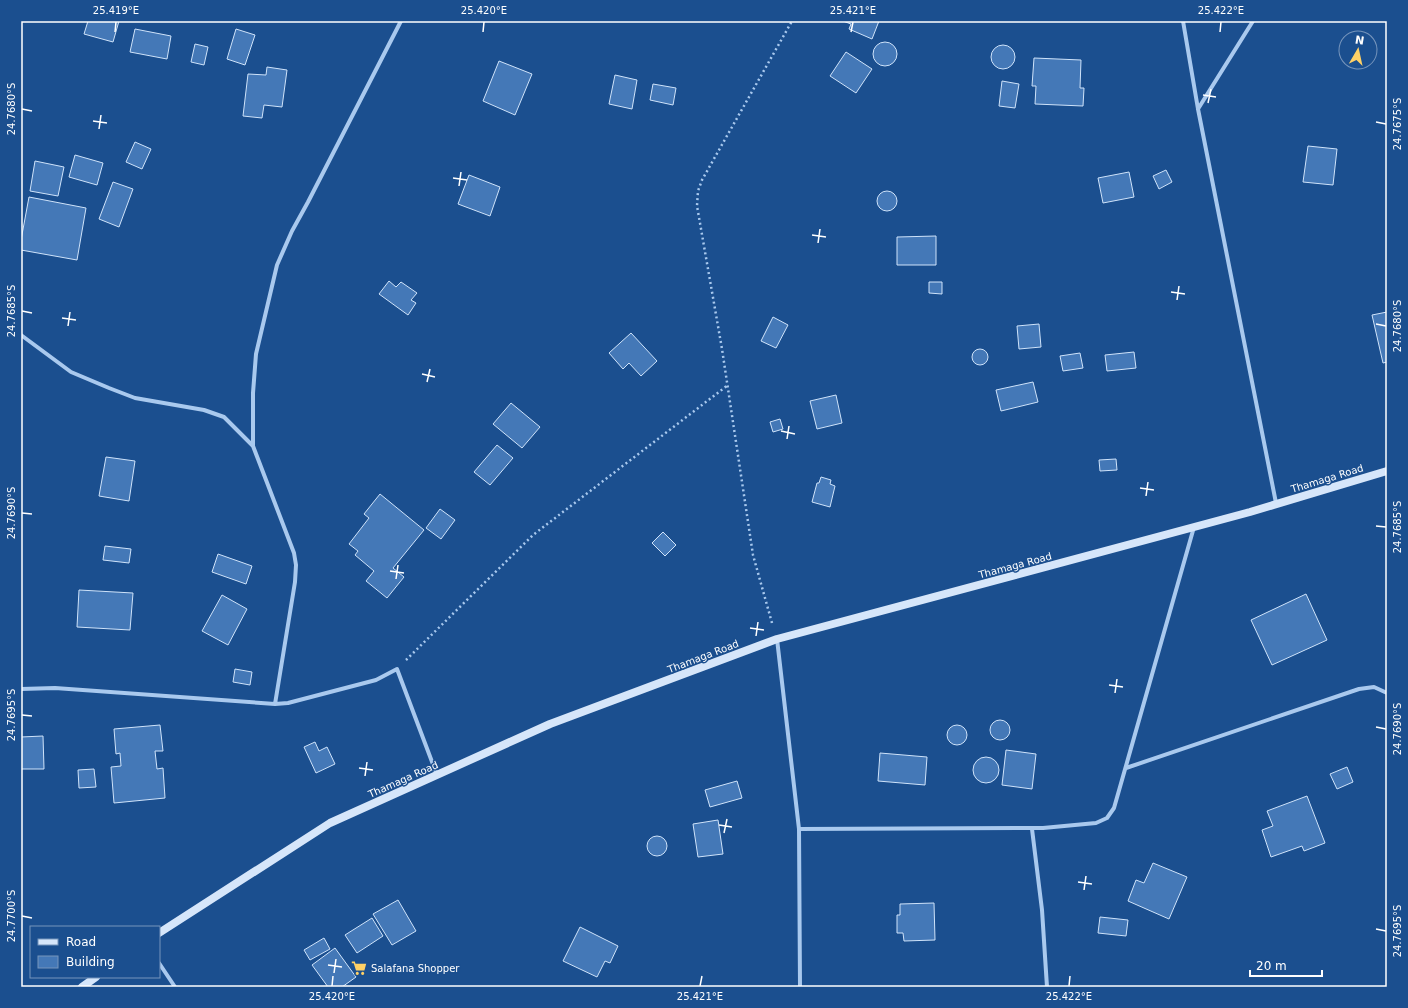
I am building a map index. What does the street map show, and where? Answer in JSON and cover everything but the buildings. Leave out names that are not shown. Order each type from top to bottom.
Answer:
[{"type":"main road","name":"Thamaga Road","points":[[160,932],[330,823],[550,724],[777,639],[1194,527],[1387,470]]},
{"type":"main road","points":[[82,987],[95,978]]},
{"type":"street","points":[[275,704],[295,582],[296,565],[294,553],[253,446],[253,393],[256,354],[277,265],[292,231],[401,21]]},
{"type":"street","points":[[1182,21],[1276,503]]},
{"type":"street","points":[[1198,109],[1253,21]]},
{"type":"street","points":[[21,335],[71,372],[109,388],[136,398],[204,410],[224,417],[253,446]]},
{"type":"street","points":[[800,829],[1032,828],[1096,823],[1107,818],[1114,808],[1126,768],[1194,527]]},
{"type":"street","points":[[777,639],[800,829],[800,987]]},
{"type":"street","points":[[21,689],[55,688],[275,704],[288,703],[376,680],[397,669],[437,775]]},
{"type":"street","points":[[1126,768],[1359,690],[1374,687],[1387,693]]},
{"type":"street","points":[[1032,828],[1042,910],[1047,987]]},
{"type":"street","points":[[160,964],[175,987]]},
{"type":"path","points":[[777,639],[753,555],[728,385],[697,206],[698,191],[702,180],[792,21]]},
{"type":"path","points":[[397,669],[533,535],[728,385]]},
{"type":"place","name":"Salafana Shopper","points":[[359,968]]}]
